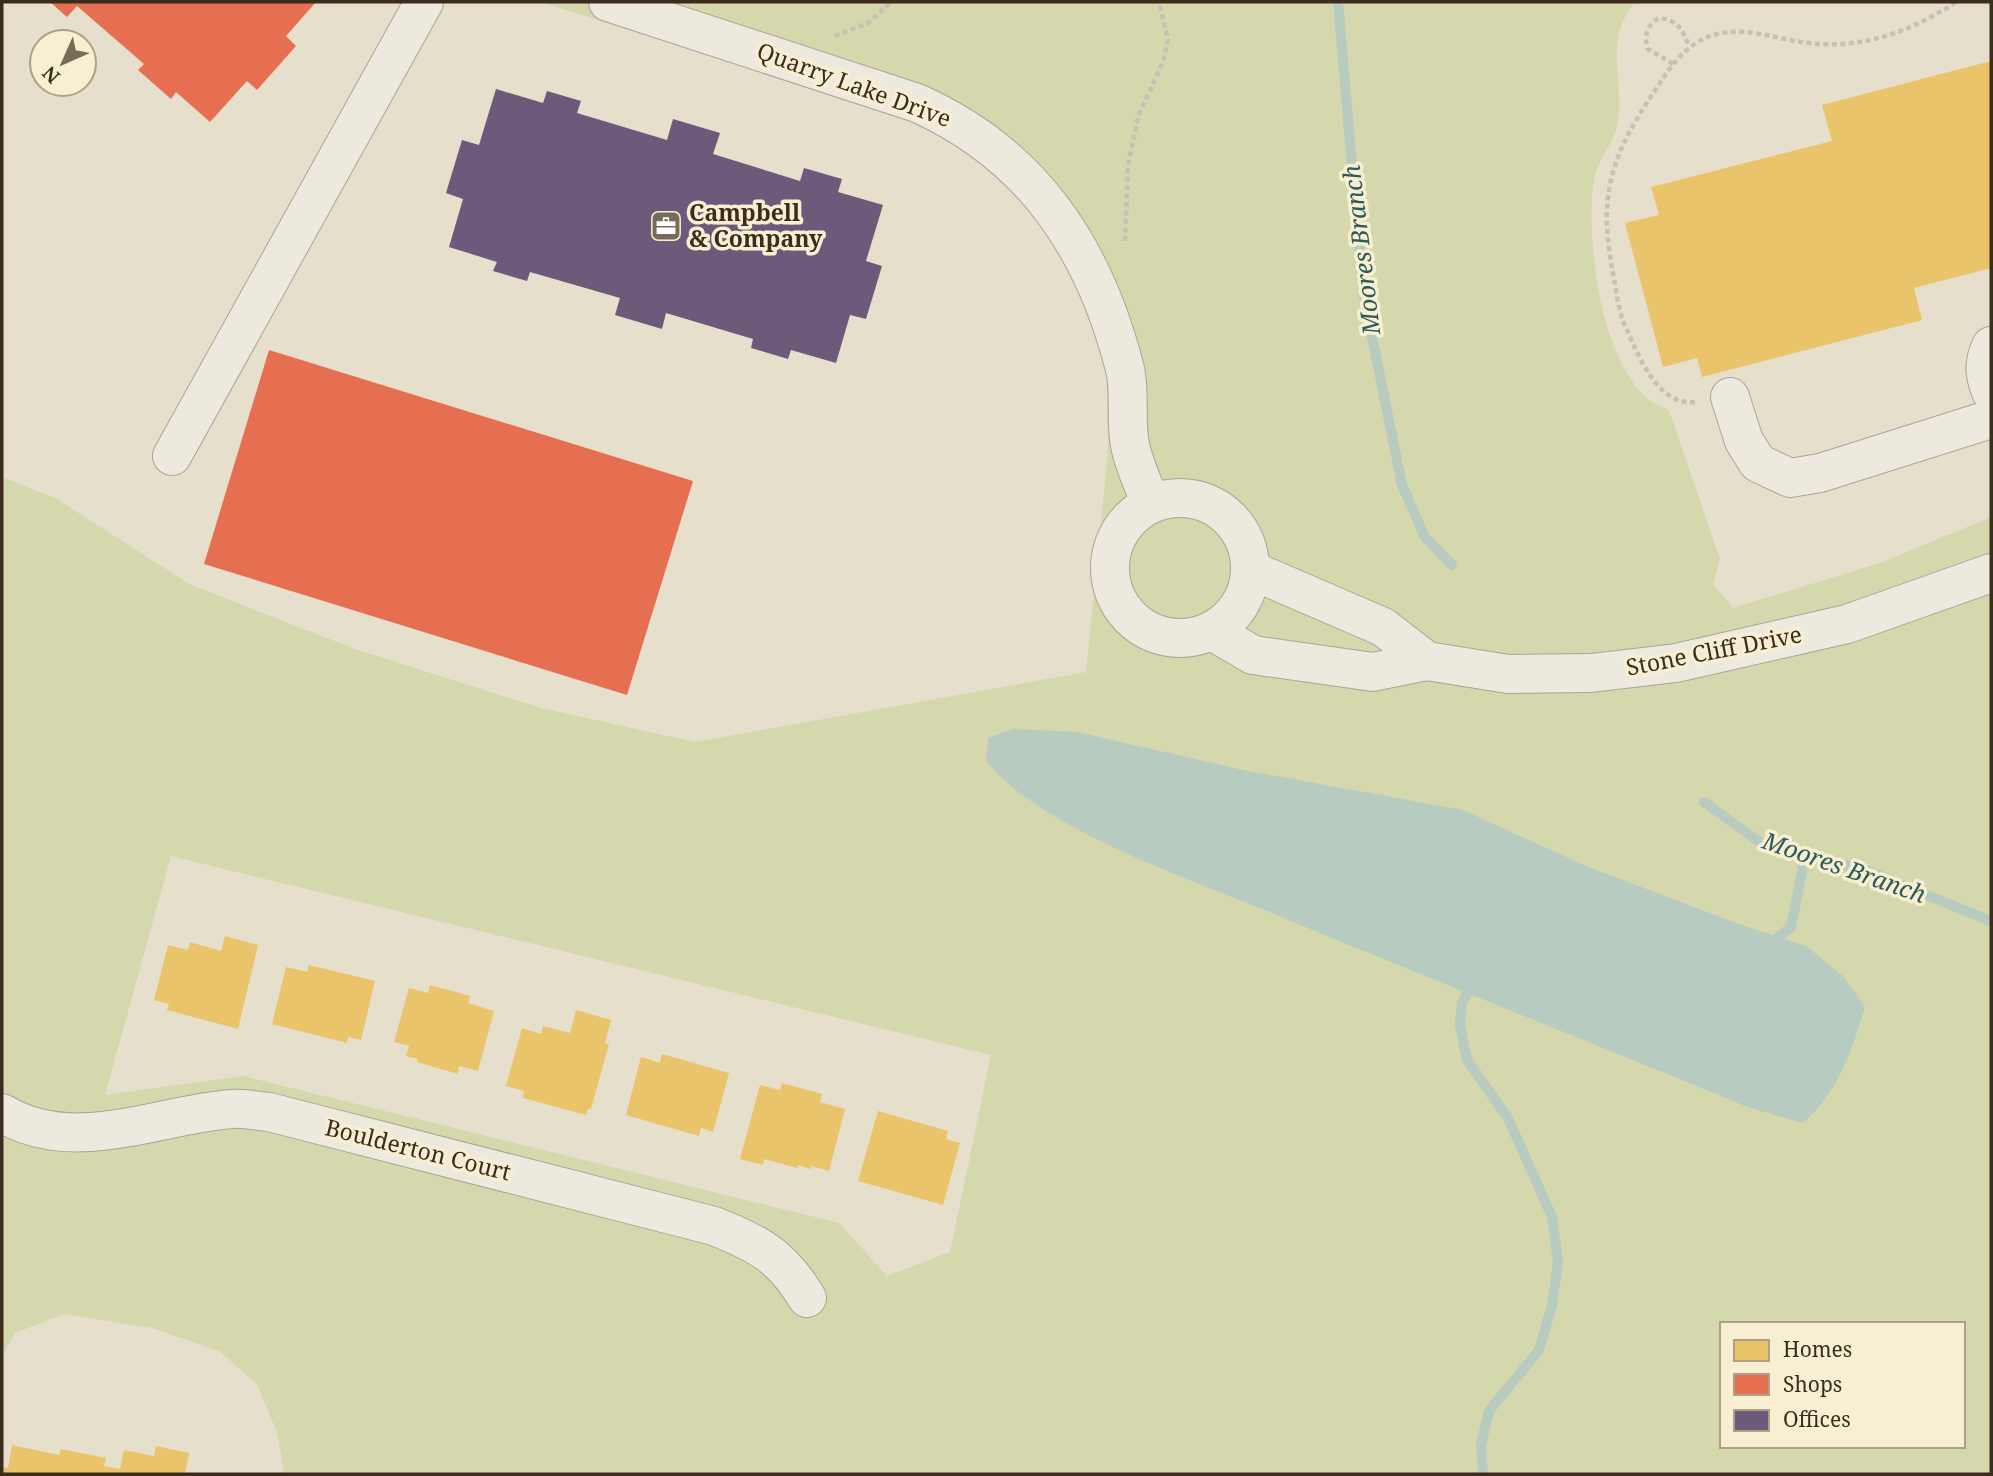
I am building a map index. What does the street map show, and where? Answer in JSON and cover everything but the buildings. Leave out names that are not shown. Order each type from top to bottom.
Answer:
[{"type":"street","points":[[172,456],[424,2]]},
{"type":"street","name":"Quarry Lake Drive","points":[[608,2],[917,103],[958,121],[998,152],[1037,188],[1072,236],[1102,295],[1126,372],[1129,440],[1150,503]]},
{"type":"street","points":[[1991,346],[1984,360],[1985,377],[1991,392]]},
{"type":"street","points":[[1730,397],[1744,441],[1758,463],[1790,478],[1820,473],[1991,419]]},
{"type":"street","points":[[1173,497],[1197,499],[1219,509],[1237,525],[1248,546],[1251,570],[1248,589],[1240,606],[1212,631],[1191,638],[1170,638],[1148,631],[1130,617],[1117,600],[1110,579],[1110,556],[1117,536],[1130,517],[1150,503],[1173,497]]},
{"type":"street","name":"Stone Cliff Drive","points":[[1251,570],[1383,627],[1427,661]]},
{"type":"street","name":"Stone Cliff Drive","points":[[1212,631],[1253,654],[1360,670],[1373,671],[1427,661],[1508,674],[1591,673],[1676,663],[1847,624],[1991,573]]},
{"type":"street","name":"Boulderton Court","points":[[2,1113],[15,1121],[55,1133],[95,1133],[235,1108],[269,1112],[714,1226],[753,1242],[790,1270],[807,1298]]},
{"type":"path","points":[[835,37],[868,23],[891,2]]},
{"type":"path","points":[[1125,241],[1128,164],[1139,114],[1163,62],[1168,40],[1159,2]]},
{"type":"path","points":[[1730,397],[1685,403],[1664,391],[1650,375],[1622,321],[1606,242],[1607,189],[1617,155],[1633,123],[1673,64],[1689,46],[1718,33],[1748,32],[1803,43],[1846,45],[1893,36],[1929,20],[1956,2]]},
{"type":"path","points":[[1673,64],[1648,49],[1645,41],[1652,22],[1659,18],[1670,19],[1681,27],[1689,46]]},
{"type":"green space","points":[[541,2],[1635,2],[1619,34],[1619,113],[1616,130],[1594,179],[1592,232],[1595,264],[1608,329],[1619,358],[1633,382],[1652,402],[1669,410],[1720,559],[1713,584],[1733,608],[1880,563],[1991,517],[1991,1474],[284,1474],[278,1435],[257,1384],[219,1351],[152,1328],[64,1314],[15,1333],[2,1356],[2,477],[57,499],[189,584],[355,649],[541,708],[695,742],[1086,672],[1108,452],[1107,370],[1086,295],[1022,195],[950,139],[909,119]],"holes":[[[171,856],[991,1055],[950,1252],[887,1276],[839,1223],[243,1076],[105,1095]]]},
{"type":"shaded area","points":[[1013,729],[1077,732],[1243,770],[1463,810],[1586,866],[1744,926],[1806,946],[1844,977],[1865,1007],[1849,1055],[1826,1098],[1803,1123],[1750,1108],[1164,870],[1081,831],[1011,786],[986,761],[988,738]]},
{"type":"waterway","name":"Moores Branch","points":[[1338,2],[1363,292],[1402,485],[1425,537],[1452,565]]},
{"type":"waterway","name":"Moores Branch","points":[[1704,802],[1761,843],[1805,857],[1863,869],[1991,921]]},
{"type":"waterway","points":[[1769,944],[1791,927],[1805,857]]},
{"type":"waterway","points":[[1473,983],[1462,1003],[1460,1025],[1467,1060],[1508,1118],[1552,1217],[1558,1262],[1552,1305],[1539,1350],[1489,1411],[1481,1445],[1483,1474]]},
{"type":"place","name":"Campbell & Company","points":[[666,226]]}]
